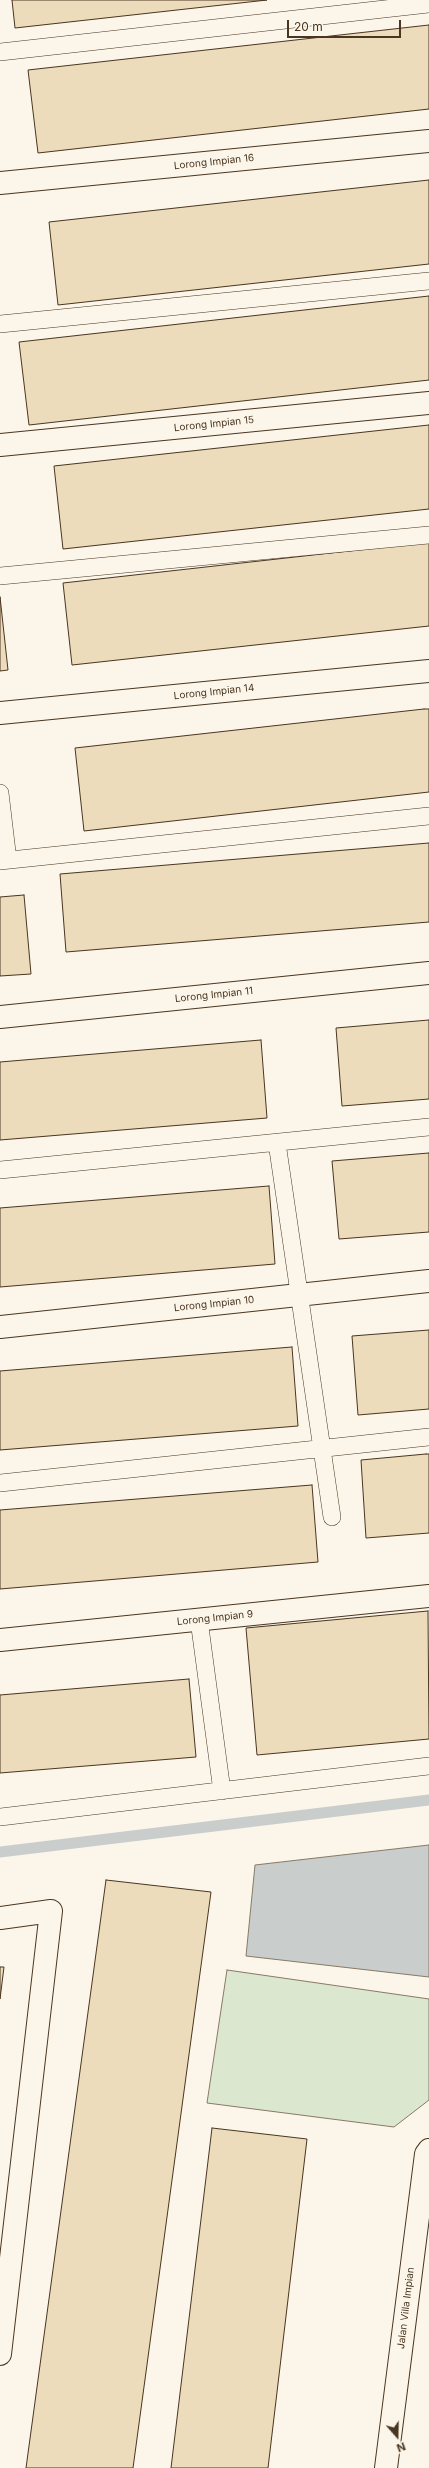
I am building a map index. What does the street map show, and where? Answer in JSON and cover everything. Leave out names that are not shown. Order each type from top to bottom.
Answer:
[{"type":"street","name":"Lorong Impian 16","points":[[0,183],[429,141]]},
{"type":"street","name":"Lorong Impian 15","points":[[0,445],[429,403]]},
{"type":"street","name":"Lorong Impian 14","points":[[0,713],[429,671]]},
{"type":"street","name":"Lorong Impian 11","points":[[0,1017],[429,973]]},
{"type":"street","name":"Lorong Impian 10","points":[[0,1327],[429,1281]]},
{"type":"street","name":"Lorong Impian 9","points":[[0,1640],[429,1596]]},
{"type":"street","points":[[0,1918],[51,1911],[0,2354]]},
{"type":"street","name":"Jalan Villa Impian","points":[[386,2468],[426,2154],[429,2150]]},
{"type":"lane","points":[[0,52],[429,4]]},
{"type":"lane","points":[[0,324],[429,281]]},
{"type":"lane","points":[[0,576],[429,535]]},
{"type":"lane","points":[[0,793],[4,860],[429,816]]},
{"type":"lane","points":[[0,1170],[277,1143],[429,1126]]},
{"type":"lane","points":[[277,1143],[298,1294],[323,1447],[332,1517]]},
{"type":"lane","points":[[0,1483],[323,1447],[429,1437]]},
{"type":"lane","points":[[199,1620],[222,1791]]},
{"type":"lane","points":[[0,1817],[429,1766]]},
{"type":"green space","points":[[227,1970],[429,1999],[429,2100],[394,2127],[207,2103]]},
{"type":"shaded area","points":[[429,1845],[429,1977],[246,1956],[255,1865]]},
{"type":"building","points":[[12,0],[267,0],[15,28]]},
{"type":"building","points":[[429,25],[429,109],[38,153],[28,70]]},
{"type":"building","points":[[429,180],[429,264],[58,305],[49,222]]},
{"type":"building","points":[[429,296],[429,380],[29,425],[19,342]]},
{"type":"building","points":[[429,425],[429,509],[63,549],[54,466]]},
{"type":"building","points":[[429,542],[429,626],[72,665],[63,583]]},
{"type":"building","points":[[0,597],[8,670],[0,671]]},
{"type":"building","points":[[429,709],[429,792],[84,831],[75,748]]},
{"type":"building","points":[[429,843],[429,922],[66,952],[60,874]]},
{"type":"building","points":[[24,895],[31,974],[0,976],[0,897]]},
{"type":"building","points":[[429,1020],[429,1099],[342,1106],[336,1028]]},
{"type":"building","points":[[261,1040],[267,1118],[0,1140],[0,1062]]},
{"type":"building","points":[[429,1153],[429,1232],[339,1239],[332,1161]]},
{"type":"building","points":[[269,1186],[275,1264],[0,1287],[0,1208]]},
{"type":"building","points":[[429,1330],[429,1409],[358,1415],[352,1336]]},
{"type":"building","points":[[292,1347],[298,1426],[0,1450],[0,1371]]},
{"type":"building","points":[[429,1454],[429,1533],[366,1538],[361,1460]]},
{"type":"building","points":[[312,1485],[318,1562],[0,1589],[0,1510]]},
{"type":"building","points":[[428,1611],[429,1739],[257,1755],[246,1628]]},
{"type":"building","points":[[189,1679],[196,1757],[0,1773],[0,1695]]},
{"type":"building","points":[[106,1880],[211,1892],[133,2468],[26,2468]]},
{"type":"building","points":[[0,1967],[4,1967],[0,1999]]},
{"type":"building","points":[[212,2128],[307,2139],[268,2468],[171,2468]]},
{"type":"waterway","points":[[0,1852],[429,1800]]}]
